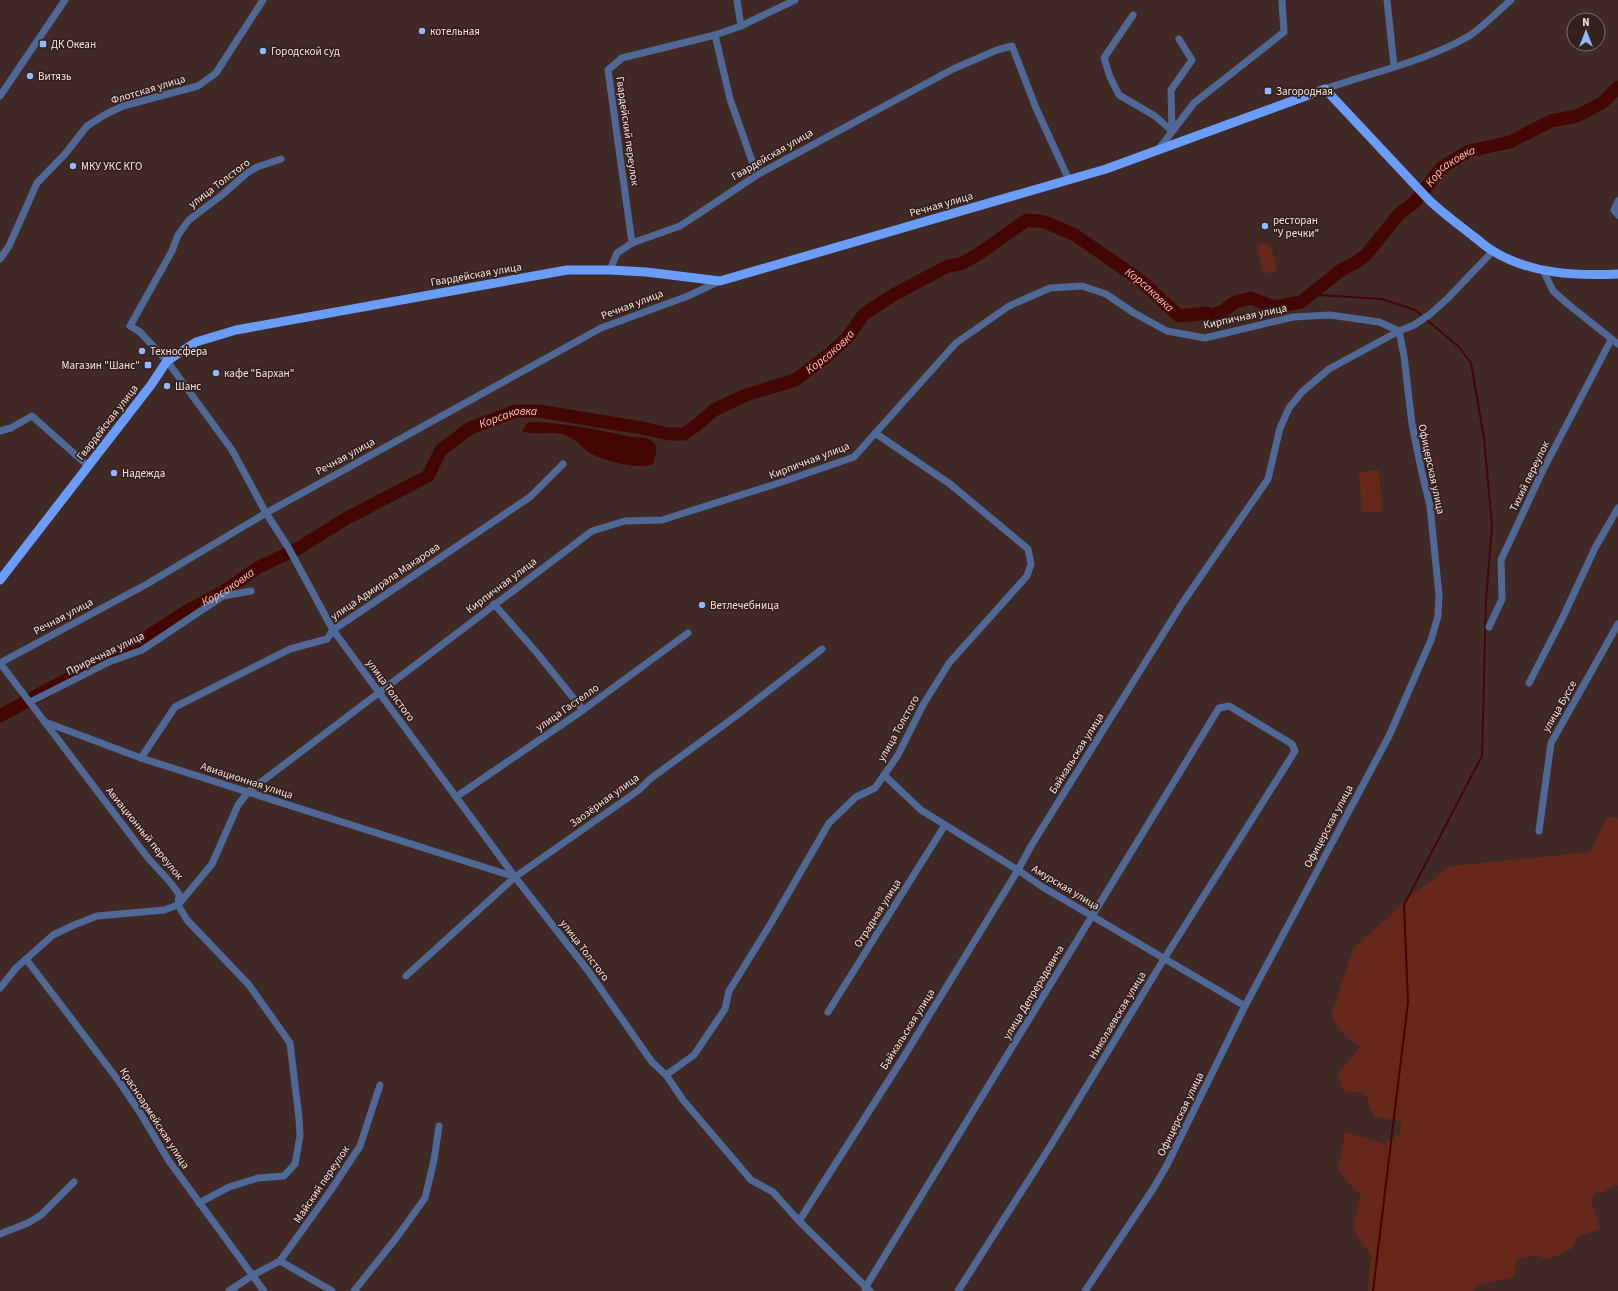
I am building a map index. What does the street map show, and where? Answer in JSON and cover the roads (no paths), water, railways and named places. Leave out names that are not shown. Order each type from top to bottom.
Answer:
[{"type":"main road","name":"Речная улица","points":[[720,281],[1070,180],[1325,90]]},
{"type":"main road","points":[[1325,90],[1430,201],[1444,214],[1493,251],[1517,263],[1543,270],[1582,275],[1618,274]]},
{"type":"main road","name":"Гвардейская улица","points":[[0,580],[87,465],[151,385],[167,361],[196,342],[236,330],[567,270],[610,270]]},
{"type":"main road","points":[[610,270],[720,281]]},
{"type":"street","points":[[0,96],[65,0]]},
{"type":"street","name":"Флотская улица","points":[[0,259],[9,246],[37,183],[66,154],[87,126],[106,114],[123,106],[198,86],[212,76],[216,73],[263,0]]},
{"type":"street","points":[[737,0],[741,26]]},
{"type":"street","name":"Гвардейский переулок","points":[[632,243],[608,70],[622,58],[715,35],[741,26],[795,0]]},
{"type":"street","points":[[1387,0],[1394,66]]},
{"type":"street","points":[[1325,90],[1394,66],[1424,58],[1470,35],[1511,0]]},
{"type":"street","points":[[1158,150],[1194,103],[1284,32],[1282,1]]},
{"type":"street","points":[[1133,15],[1104,58],[1110,77],[1119,95],[1155,116],[1172,131]]},
{"type":"street","points":[[715,35],[730,99],[757,175]]},
{"type":"street","points":[[1172,131],[1171,90],[1192,60],[1179,39]]},
{"type":"street","name":"Гвардейская улица","points":[[610,270],[617,253],[632,243],[680,226],[757,175],[953,69],[997,50],[1012,46],[1036,108],[1070,180]]},
{"type":"street","name":"улица Толстого","points":[[281,159],[247,173],[222,195],[189,220],[178,235],[172,251],[136,313],[132,323],[167,361],[232,450],[266,513],[288,547],[333,630],[456,797],[589,972],[652,1062],[666,1076],[694,1055],[725,1009],[729,991],[771,923],[829,823],[856,796],[875,788],[898,755],[923,705],[950,663],[1027,576],[1031,564],[1028,549],[950,484],[875,433]]},
{"type":"street","points":[[1618,201],[1614,210],[1618,215]]},
{"type":"street","points":[[1399,331],[1429,315],[1493,251]]},
{"type":"street","points":[[1543,270],[1553,291],[1611,340],[1618,344]]},
{"type":"street","name":"Речная улица","points":[[0,663],[147,584],[266,513],[601,328],[688,296],[720,281]]},
{"type":"street","name":"Кирпичная улица","points":[[178,905],[212,864],[238,805],[248,792],[592,531],[625,521],[662,520],[782,482],[854,457],[956,343],[1009,306],[1050,288],[1082,286],[1106,294],[1134,313],[1168,331],[1205,338],[1293,317],[1330,315],[1379,322],[1399,331]]},
{"type":"street","name":"Байкальская улица","points":[[799,1221],[903,1058],[1018,870],[1035,839],[1181,605],[1268,479],[1280,428],[1289,408],[1302,392],[1329,369],[1399,331]]},
{"type":"street","name":"Офицерская улица","points":[[1085,1291],[1153,1189],[1167,1165],[1246,1006],[1389,736],[1431,640],[1438,616],[1438,595],[1430,506],[1420,469],[1412,424],[1404,356],[1399,331]]},
{"type":"street","name":"Тихий переулок","points":[[1489,627],[1502,599],[1501,560],[1546,464],[1611,340]]},
{"type":"street","points":[[0,431],[10,428],[32,416],[87,465]]},
{"type":"street","name":"улица Адмирала Макарова","points":[[141,758],[175,707],[290,649],[327,639],[333,630],[530,497],[563,464]]},
{"type":"street","points":[[1529,683],[1562,619],[1595,548],[1618,508]]},
{"type":"street","name":"Приречная улица","points":[[29,700],[109,662],[142,650],[223,596],[251,591]]},
{"type":"street","points":[[494,604],[537,653],[583,710]]},
{"type":"street","name":"улица Буссе","points":[[1539,831],[1551,743],[1618,624]]},
{"type":"street","name":"улица Гастелло","points":[[456,797],[583,710],[688,633]]},
{"type":"street","name":"Заозёрная улица","points":[[406,976],[516,877],[639,790],[650,779],[736,716],[822,649]]},
{"type":"street","points":[[0,663],[44,722]]},
{"type":"street","name":"улица Депрерадовича","points":[[868,1289],[1219,708],[1229,706],[1292,744],[1295,750]]},
{"type":"street","name":"Авиационная улица","points":[[44,722],[141,758],[516,877]]},
{"type":"street","name":"Авиационный переулок","points":[[44,722],[148,858],[179,894],[178,905],[187,920],[249,985],[290,1043],[300,1136],[295,1164],[284,1176],[258,1178],[229,1187],[199,1203]]},
{"type":"street","name":"Николаевская улица","points":[[958,1291],[1051,1146],[1164,959],[1295,750]]},
{"type":"street","name":"Амурская улица","points":[[884,775],[921,810],[1018,870],[1041,886],[1093,915],[1132,940],[1246,1006]]},
{"type":"street","name":"Отрадная улица","points":[[828,1012],[945,825]]},
{"type":"street","points":[[0,988],[7,978],[26,958],[53,935],[97,916],[164,910],[178,905]]},
{"type":"street","name":"Красноармейская улица","points":[[26,958],[118,1080],[139,1111],[169,1161],[264,1291]]},
{"type":"street","points":[[666,1076],[683,1100],[751,1180],[773,1192],[799,1221],[868,1289]]},
{"type":"street","name":"Майский переулок","points":[[229,1291],[253,1275],[280,1261],[331,1190],[360,1146],[380,1085]]},
{"type":"street","points":[[354,1291],[393,1242],[425,1198],[434,1160],[439,1126]]},
{"type":"street","points":[[0,1234],[28,1223],[41,1215],[74,1182]]},
{"type":"street","points":[[280,1261],[332,1291]]},
{"type":"waterway","name":"Корсаковка","points":[[0,716],[102,660],[139,642],[192,608],[223,592],[257,568],[297,549],[347,518],[428,476],[441,450],[470,428],[516,411],[539,411],[642,428],[669,434],[684,434],[714,410],[746,395],[795,380],[827,356],[847,338],[864,314],[895,294],[948,266],[961,264],[977,255],[1027,220],[1045,222],[1075,235],[1140,280],[1179,316],[1206,313],[1213,315],[1223,311],[1235,302],[1251,298],[1274,307],[1301,302],[1341,270],[1355,263],[1366,255],[1399,214],[1414,203],[1442,167],[1469,151],[1510,142],[1551,121],[1577,116],[1602,103],[1618,87]]},
{"type":"waterway","points":[[1301,302],[1319,295],[1382,299],[1415,310],[1459,347],[1471,363],[1484,438],[1492,526],[1486,599],[1482,756],[1404,905],[1408,1002],[1373,1291]]},
{"type":"place","name":"котельная","points":[[422,31]]},
{"type":"place","name":"ДК Океан","points":[[43,44]]},
{"type":"place","name":"Городской суд","points":[[263,51]]},
{"type":"place","name":"Витязь","points":[[30,76]]},
{"type":"place","name":"Загородная","points":[[1268,91]]},
{"type":"place","name":"МКУ УКС КГО","points":[[73,166]]},
{"type":"place","name":"ресторан \"У речки\"","points":[[1265,226]]},
{"type":"place","name":"Техносфера","points":[[142,351]]},
{"type":"place","name":"Магазин \"Шанс\"","points":[[148,365]]},
{"type":"place","name":"кафе \"Бархан\"","points":[[216,373]]},
{"type":"place","name":"Шанс","points":[[167,386]]},
{"type":"place","name":"Надежда","points":[[114,473]]},
{"type":"place","name":"Ветлечебница","points":[[702,605]]}]
